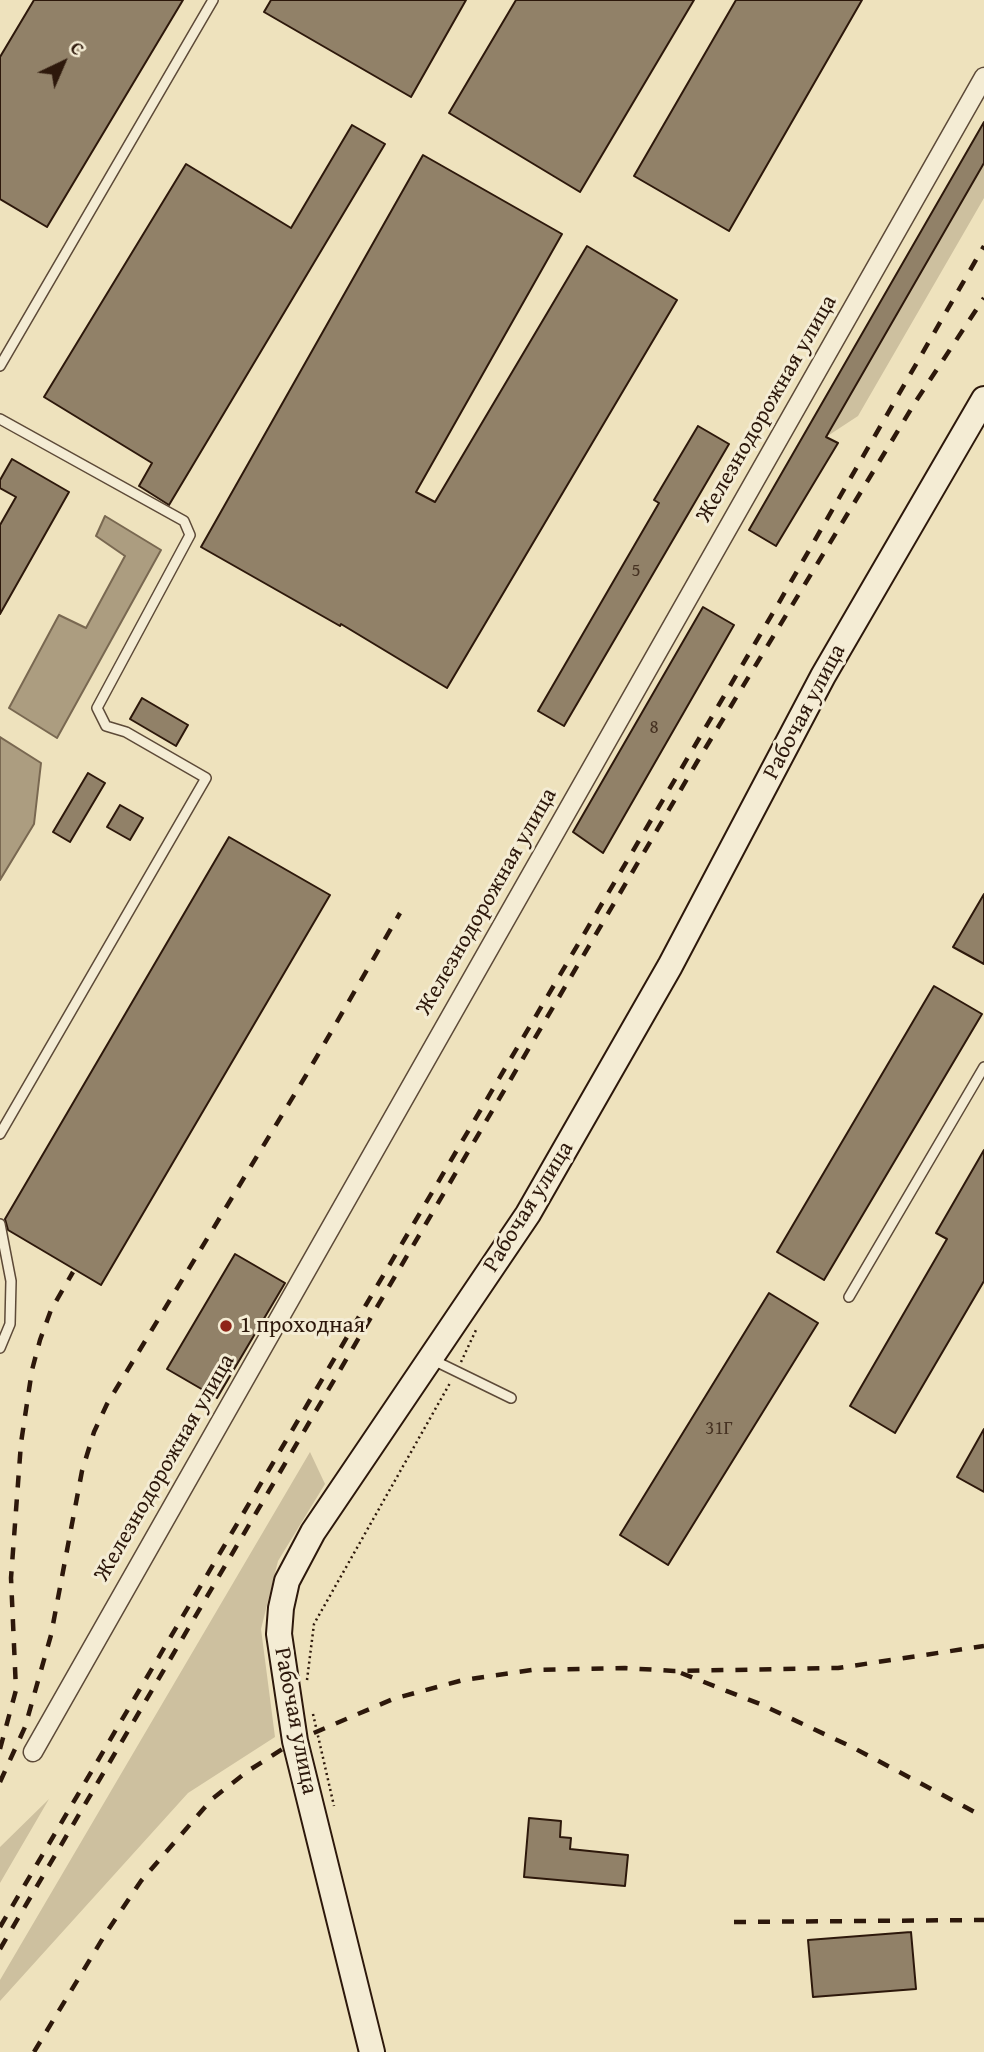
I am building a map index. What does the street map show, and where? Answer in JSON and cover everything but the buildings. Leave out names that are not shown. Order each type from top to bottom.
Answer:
[{"type":"street","name":"Железнодорожная улица","points":[[33,1752],[984,77]]},
{"type":"street","name":"Рабочая улица","points":[[372,2052],[295,1741],[279,1634],[287,1581],[313,1532],[535,1203],[670,967],[823,676],[984,399]]},
{"type":"lane","points":[[0,366],[213,0]]},
{"type":"lane","points":[[0,419],[184,521],[190,535],[97,708],[107,726],[126,732],[206,778],[0,1134]]},
{"type":"lane","points":[[849,1297],[984,1067]]},
{"type":"lane","points":[[0,1224],[11,1281],[10,1324],[0,1348]]},
{"type":"lane","points":[[430,1359],[511,1398]]},
{"type":"path","points":[[306,1688],[314,1624],[457,1372],[479,1323]]},
{"type":"path","points":[[312,1710],[334,1806]]},
{"type":"shaded area","points":[[984,163],[984,198],[858,416],[826,437]]},
{"type":"shaded area","points":[[105,516],[161,550],[57,738],[9,708],[59,615],[86,628],[125,556],[96,536]]},
{"type":"shaded area","points":[[0,737],[41,763],[34,824],[0,880]]},
{"type":"shaded area","points":[[310,1452],[325,1484],[278,1561],[261,1629],[275,1737],[188,1793],[0,2001],[0,1980]]},
{"type":"shaded area","points":[[49,1799],[0,1883],[0,1847]]},
{"type":"railway","points":[[0,1927],[777,606],[984,246]]},
{"type":"railway","points":[[0,1949],[697,762],[916,401],[984,298]]},
{"type":"railway","points":[[0,1782],[25,1727],[51,1635],[82,1471],[94,1432],[107,1404],[305,1077],[400,913]]},
{"type":"railway","points":[[0,1749],[16,1690],[11,1578],[21,1443],[32,1370],[51,1310],[73,1272]]},
{"type":"railway","points":[[34,2052],[141,1881],[212,1799],[248,1771],[295,1741],[393,1699],[463,1680],[532,1670],[838,1668],[984,1646]]},
{"type":"railway","points":[[681,1673],[760,1704],[852,1747],[984,1817]]},
{"type":"railway","points":[[734,1922],[984,1920]]},
{"type":"place","name":"1 проходная","points":[[226,1326]]}]
